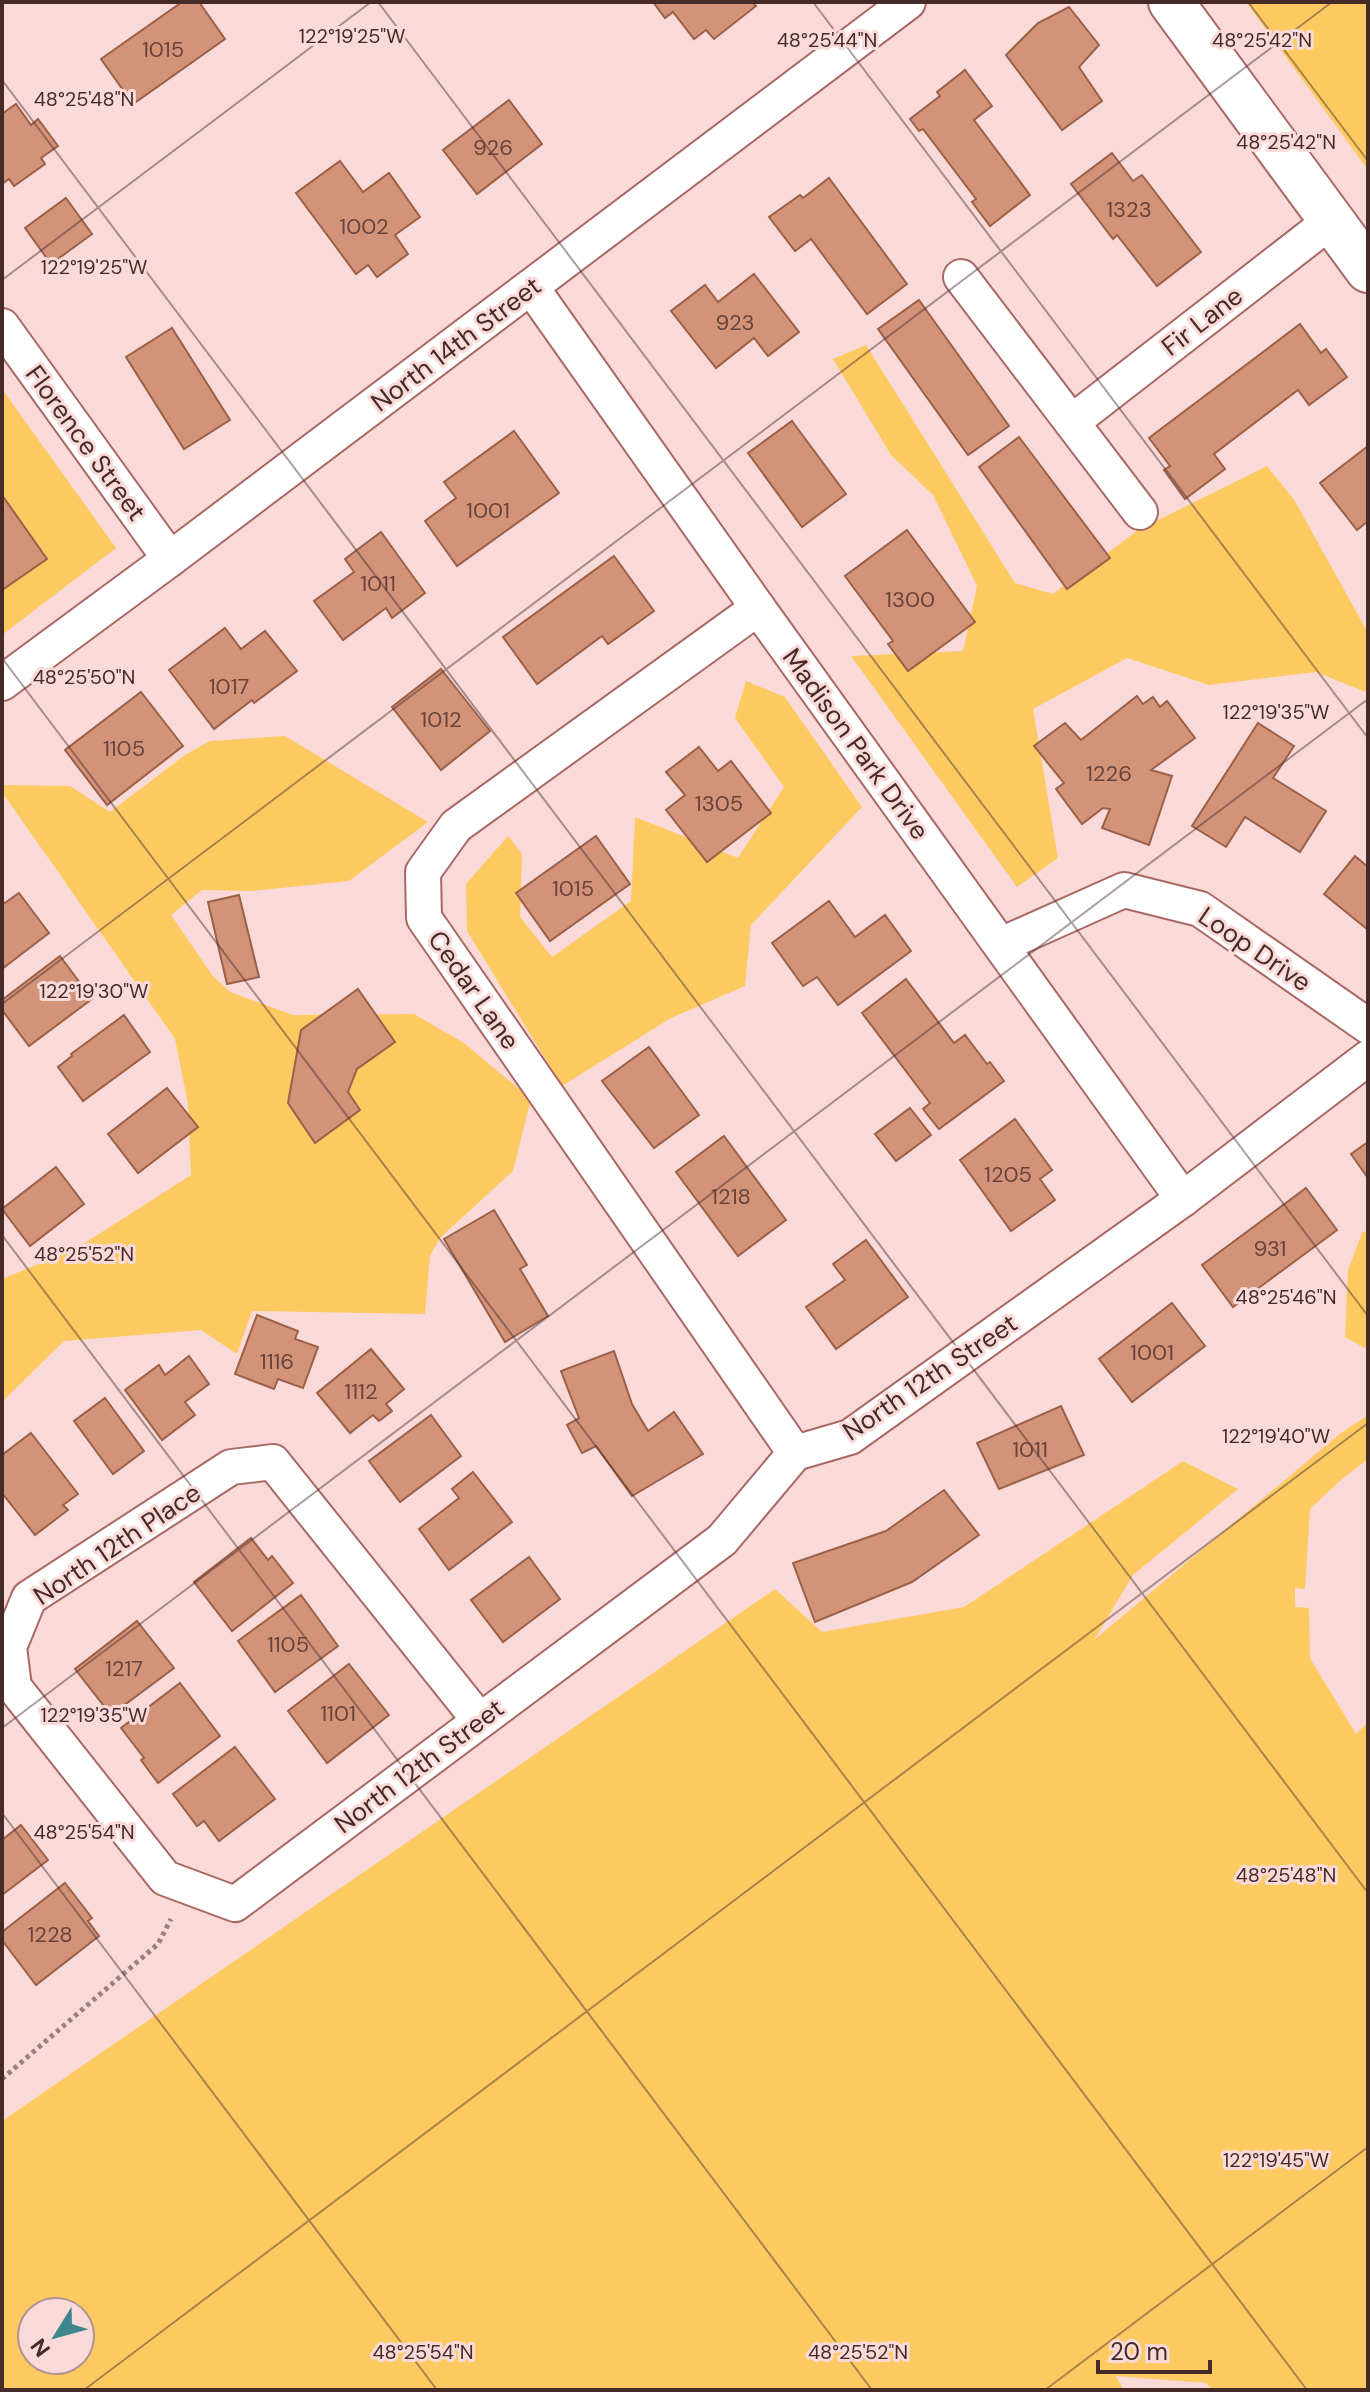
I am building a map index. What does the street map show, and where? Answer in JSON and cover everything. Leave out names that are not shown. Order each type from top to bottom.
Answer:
[{"type":"street","name":"North 14th Street","points":[[2,683],[908,2]]},
{"type":"street","points":[[1171,2],[1368,270]]},
{"type":"street","name":"Fir Lane","points":[[1072,422],[1332,220]]},
{"type":"street","points":[[961,277],[1140,512]]},
{"type":"street","name":"Madison Park Drive","points":[[531,287],[1183,1199]]},
{"type":"street","name":"Florence Street","points":[[2,326],[170,559]]},
{"type":"street","name":"Cedar Lane","points":[[758,608],[456,826],[423,872],[424,918],[795,1453]]},
{"type":"street","name":"Loop Drive","points":[[1001,945],[1124,890],[1200,909],[1368,1026]]},
{"type":"street","name":"North 12th Street","points":[[235,1904],[722,1540],[795,1453],[850,1437],[1183,1199],[1368,1058]]},
{"type":"street","name":"North 12th Place","points":[[235,1904],[165,1878],[14,1687],[9,1647],[29,1598],[231,1467],[273,1462],[480,1721]]},
{"type":"path","points":[[2,2079],[158,1944],[188,1886]]},
{"type":"shaded area","points":[[1246,2],[1368,2],[1368,170]]},
{"type":"shaded area","points":[[866,345],[1015,583],[1053,594],[1138,530],[1267,466],[1295,501],[1368,633],[1368,693],[1316,672],[1209,685],[1127,658],[1033,709],[1058,858],[1017,887],[851,656],[963,651],[977,586],[933,495],[891,455],[833,359]]},
{"type":"shaded area","points":[[2,389],[116,548],[2,635]]},
{"type":"shaded area","points":[[746,681],[785,697],[862,807],[751,925],[745,986],[671,1018],[562,1086],[467,931],[466,884],[508,836],[522,854],[520,917],[552,957],[631,901],[635,817],[738,858],[784,787],[735,718]]},
{"type":"shaded area","points":[[285,736],[428,822],[349,881],[252,891],[202,890],[171,915],[212,975],[230,992],[293,1015],[414,1014],[464,1043],[531,1099],[513,1171],[440,1238],[430,1256],[425,1314],[252,1311],[237,1354],[201,1330],[64,1341],[2,1402],[2,1279],[77,1248],[191,1175],[188,1104],[175,1039],[2,792],[2,785],[70,786],[110,812],[185,755],[210,741]]},
{"type":"shaded area","points":[[1368,1230],[1368,1350],[1345,1337],[1348,1270],[1362,1233]]},
{"type":"shaded area","points":[[1368,1415],[1368,1459],[1310,1509],[1305,1589],[1295,1588],[1295,1607],[1309,1608],[1310,1658],[1356,1734],[1368,1722],[1368,2390],[1212,2390],[1206,2383],[1116,2376],[1124,2390],[2,2390],[2,2121],[775,1589],[822,1632],[964,1607],[1183,1461],[1238,1489],[1133,1575],[1094,1640],[1341,1433]]},
{"type":"building","points":[[182,2],[199,2],[225,39],[133,104],[101,59]]},
{"type":"building","points":[[653,2],[752,2],[756,6],[714,39],[706,30],[694,39],[673,12],[665,18]]},
{"type":"building","points":[[1069,7],[1099,45],[1079,67],[1102,101],[1062,130],[1006,55],[1038,23]]},
{"type":"building","points":[[965,70],[992,106],[974,120],[1030,195],[990,226],[972,202],[976,199],[923,129],[919,131],[910,119],[940,96],[937,92]]},
{"type":"building","points":[[509,100],[542,144],[477,194],[443,150]]},
{"type":"building","points":[[16,104],[31,125],[38,119],[58,146],[41,158],[45,164],[14,186],[9,179],[2,184],[2,114]]},
{"type":"building","points":[[1112,153],[1133,181],[1142,175],[1201,252],[1157,286],[1117,235],[1113,239],[1071,184]]},
{"type":"building","points":[[340,161],[363,192],[389,173],[420,217],[395,235],[408,254],[377,277],[368,265],[356,274],[296,193]]},
{"type":"building","points":[[829,178],[907,284],[867,314],[811,239],[795,251],[769,217],[800,195],[803,198]]},
{"type":"building","points":[[66,198],[92,234],[51,264],[25,228]]},
{"type":"building","points":[[754,274],[799,332],[768,356],[754,338],[716,368],[671,311],[705,285],[718,302]]},
{"type":"building","points":[[919,300],[1009,426],[968,455],[878,329]]},
{"type":"building","points":[[1300,324],[1321,353],[1326,349],[1347,377],[1309,405],[1298,390],[1214,454],[1225,469],[1185,499],[1164,470],[1170,466],[1149,438]]},
{"type":"building","points":[[172,328],[230,420],[184,449],[126,357]]},
{"type":"building","points":[[792,421],[846,494],[802,527],[748,453]]},
{"type":"building","points":[[514,431],[559,493],[457,566],[425,521],[456,498],[444,482]]},
{"type":"building","points":[[1019,437],[1110,558],[1067,589],[979,467]]},
{"type":"building","points":[[1368,446],[1368,521],[1357,530],[1320,483]]},
{"type":"building","points":[[2,495],[47,559],[2,590]]},
{"type":"building","points":[[907,530],[975,622],[908,671],[888,644],[893,641],[845,576]]},
{"type":"building","points":[[381,532],[425,593],[392,618],[386,608],[343,640],[314,601],[354,572],[345,559]]},
{"type":"building","points":[[614,556],[654,611],[608,644],[602,636],[537,684],[503,637]]},
{"type":"building","points":[[225,628],[241,649],[265,631],[297,671],[214,729],[169,670]]},
{"type":"building","points":[[441,669],[490,731],[441,770],[392,707]]},
{"type":"building","points":[[141,692],[183,746],[107,805],[65,750]]},
{"type":"building","points":[[1137,696],[1143,704],[1153,697],[1160,707],[1167,701],[1195,738],[1151,770],[1172,776],[1149,845],[1102,828],[1110,809],[1103,808],[1082,824],[1056,789],[1064,783],[1034,746],[1065,723],[1081,740]]},
{"type":"building","points":[[1258,723],[1294,746],[1273,778],[1326,811],[1300,852],[1245,817],[1226,847],[1192,826]]},
{"type":"building","points":[[699,747],[718,771],[731,761],[771,813],[707,862],[666,810],[685,795],[666,772]]},
{"type":"building","points":[[596,836],[630,884],[550,941],[516,893]]},
{"type":"building","points":[[1355,856],[1368,867],[1368,930],[1324,894]]},
{"type":"building","points":[[19,893],[49,933],[2,969],[2,905]]},
{"type":"building","points":[[239,895],[259,977],[227,984],[208,902]]},
{"type":"building","points":[[829,901],[855,937],[885,915],[911,951],[838,1005],[817,977],[803,986],[772,943]]},
{"type":"building","points":[[60,956],[92,999],[29,1046],[2,1010],[2,1000]]},
{"type":"building","points":[[906,979],[954,1043],[965,1035],[1004,1081],[939,1129],[923,1109],[930,1103],[862,1013]]},
{"type":"building","points":[[358,989],[395,1042],[357,1069],[348,1092],[360,1110],[315,1143],[288,1103],[301,1030]]},
{"type":"building","points":[[124,1015],[150,1052],[83,1101],[58,1067]]},
{"type":"building","points":[[649,1047],[699,1115],[654,1148],[602,1081]]},
{"type":"building","points":[[167,1088],[198,1127],[138,1173],[108,1134]]},
{"type":"building","points":[[910,1108],[931,1135],[896,1161],[875,1134]]},
{"type":"building","points":[[1015,1119],[1052,1170],[1040,1179],[1055,1200],[1011,1231],[960,1160]]},
{"type":"building","points":[[724,1136],[786,1220],[738,1256],[676,1172]]},
{"type":"building","points":[[1368,1142],[1368,1178],[1351,1154]]},
{"type":"building","points":[[56,1167],[84,1204],[30,1246],[2,1209]]},
{"type":"building","points":[[1306,1188],[1337,1230],[1233,1307],[1202,1265]]},
{"type":"building","points":[[494,1210],[527,1265],[520,1269],[548,1316],[505,1342],[444,1239]]},
{"type":"building","points":[[866,1240],[908,1297],[836,1349],[806,1307],[845,1280],[833,1264]]},
{"type":"building","points":[[1172,1303],[1205,1346],[1132,1402],[1099,1359]]},
{"type":"building","points":[[257,1315],[298,1331],[295,1339],[318,1347],[303,1388],[278,1379],[274,1389],[235,1374]]},
{"type":"building","points":[[371,1349],[404,1389],[386,1404],[392,1411],[379,1421],[373,1415],[350,1433],[317,1393]]},
{"type":"building","points":[[614,1351],[632,1404],[648,1431],[674,1412],[703,1454],[632,1496],[596,1446],[582,1453],[567,1425],[579,1418],[561,1371]]},
{"type":"building","points":[[189,1356],[209,1384],[185,1402],[195,1415],[162,1440],[125,1390],[159,1365],[165,1375]]},
{"type":"building","points":[[105,1398],[144,1451],[113,1474],[74,1421]]},
{"type":"building","points":[[1061,1406],[1084,1455],[999,1489],[977,1443]]},
{"type":"building","points":[[431,1415],[461,1456],[400,1502],[369,1461]]},
{"type":"building","points":[[31,1433],[78,1494],[63,1505],[68,1510],[35,1535],[2,1493],[2,1455]]},
{"type":"building","points":[[473,1472],[512,1522],[449,1570],[419,1529],[459,1498],[452,1489]]},
{"type":"building","points":[[944,1490],[979,1535],[912,1582],[815,1622],[793,1563],[886,1531]]},
{"type":"building","points":[[251,1538],[268,1560],[272,1556],[293,1583],[232,1631],[194,1582]]},
{"type":"building","points":[[529,1557],[560,1599],[503,1642],[471,1600]]},
{"type":"building","points":[[301,1595],[338,1646],[275,1692],[238,1641]]},
{"type":"building","points":[[137,1621],[174,1668],[111,1715],[75,1669]]},
{"type":"building","points":[[349,1664],[389,1715],[327,1763],[288,1711]]},
{"type":"building","points":[[180,1683],[220,1736],[158,1783],[121,1728]]},
{"type":"building","points":[[235,1747],[275,1799],[219,1841],[204,1821],[197,1826],[173,1794]]},
{"type":"building","points":[[21,1825],[48,1860],[2,1895],[2,1840]]},
{"type":"building","points":[[65,1883],[92,1918],[88,1921],[99,1936],[36,1985],[2,1940],[2,1932]]}]
